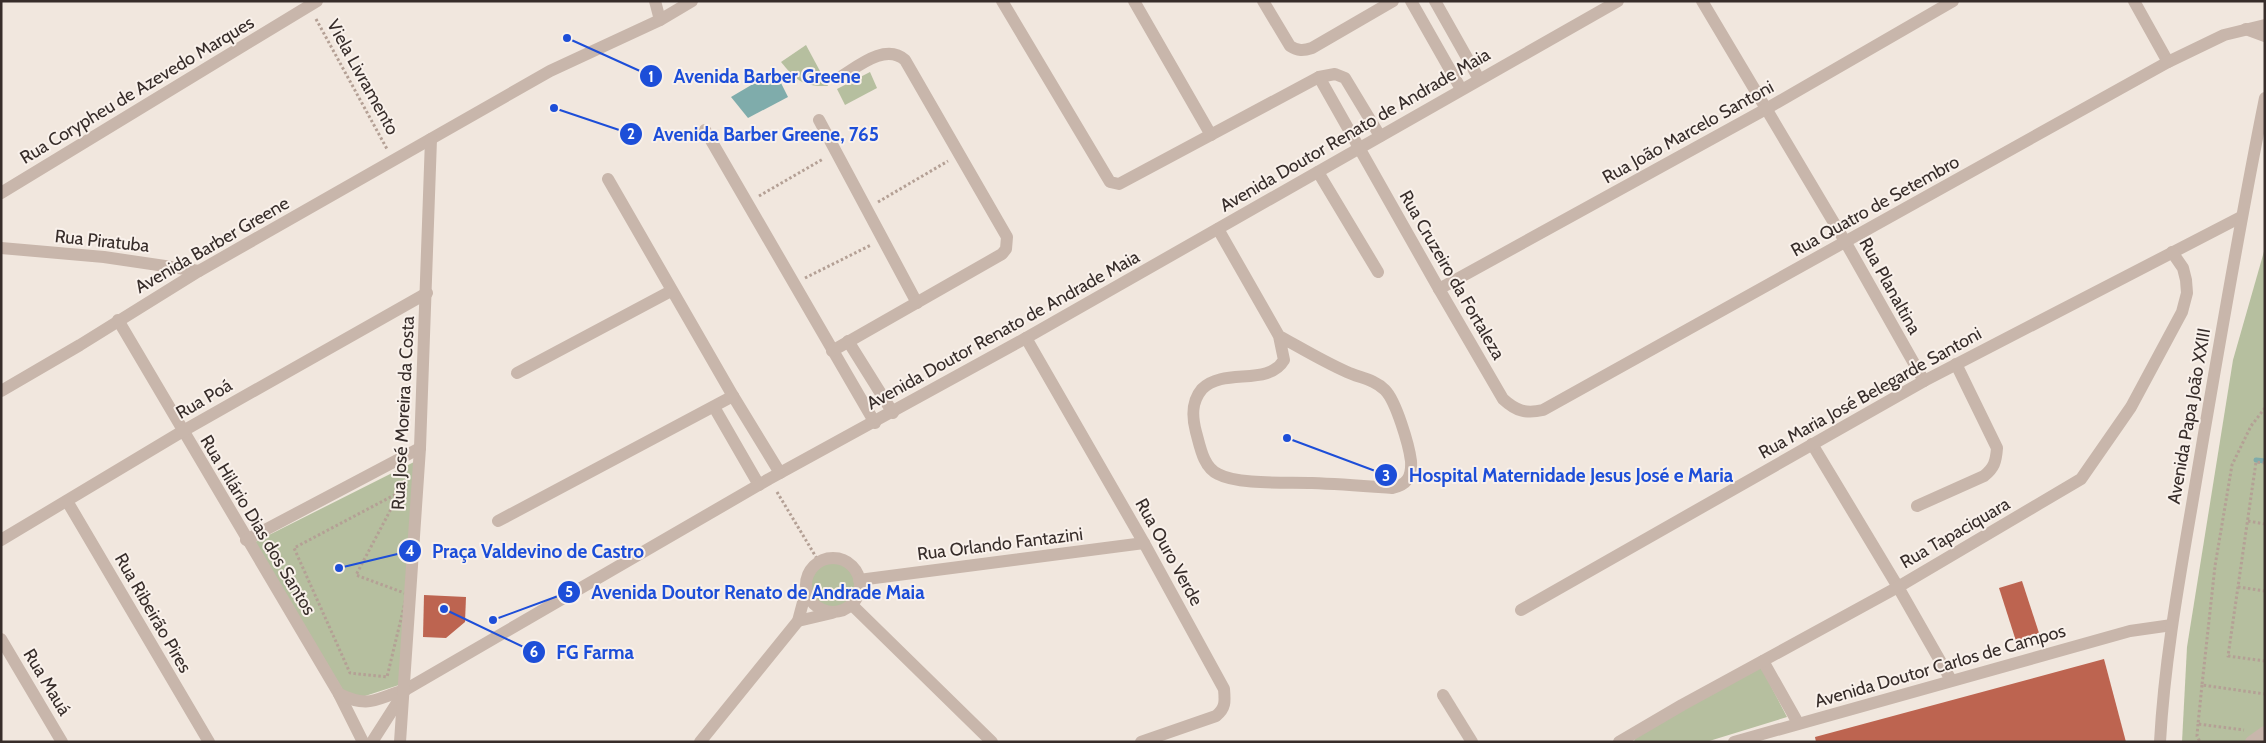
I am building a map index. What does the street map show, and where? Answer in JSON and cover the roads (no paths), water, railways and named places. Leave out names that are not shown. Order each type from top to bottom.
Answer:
[{"type":"street","points":[[655,1],[660,20]]},
{"type":"street","name":"Avenida Barber Greene","points":[[1,391],[80,345],[199,271],[550,71],[660,20],[692,1]]},
{"type":"street","points":[[1002,1],[1110,182],[1119,184],[1320,77],[1334,74],[1345,78],[1380,136]]},
{"type":"street","points":[[1134,1],[1211,135]]},
{"type":"street","points":[[1263,1],[1290,46],[1296,50],[1304,51],[1393,1]]},
{"type":"street","points":[[1411,1],[1461,89]]},
{"type":"street","points":[[1435,1],[1478,79]]},
{"type":"street","name":"Avenida Doutor Renato de Andrade Maia","points":[[405,690],[769,479],[893,413],[1618,1]]},
{"type":"street","name":"Rua Planaltina","points":[[1702,1],[1846,243],[1924,381]]},
{"type":"street","name":"Rua João Marcelo Santoni","points":[[1439,289],[1766,110],[1953,1]]},
{"type":"street","points":[[2134,1],[2168,62]]},
{"type":"street","name":"Rua Corypheu de Azevedo Marques","points":[[1,193],[313,4]]},
{"type":"street","name":"Rua Quatro de Setembro","points":[[1521,412],[1532,413],[1543,410],[2168,62],[2224,35],[2265,26]]},
{"type":"street","points":[[2246,29],[2265,36]]},
{"type":"street","points":[[832,351],[1002,254],[1006,249],[1007,237],[958,155],[905,60],[899,55],[884,52],[837,79]]},
{"type":"street","name":"Rua Cruzeiro da Fortaleza","points":[[1320,77],[1503,399],[1512,408],[1521,412]]},
{"type":"street","name":"Avenida Papa João XXIII","points":[[2160,742],[2169,640],[2241,217],[2265,98]]},
{"type":"street","points":[[819,120],[917,303]]},
{"type":"street","points":[[706,130],[832,351],[875,422]]},
{"type":"street","name":"Rua José Moreira da Costa","points":[[400,742],[420,448],[431,139]]},
{"type":"street","points":[[1318,172],[1378,272]]},
{"type":"street","points":[[608,179],[733,396],[769,479]]},
{"type":"street","name":"Rua Maria José Belegarde Santoni","points":[[1521,610],[1924,381],[2241,217]]},
{"type":"street","points":[[1218,229],[1279,336],[1284,360],[1280,368],[1271,372],[1212,382],[1202,390],[1194,402],[1193,418],[1205,461],[1218,474],[1251,482],[1392,488],[1407,482],[1411,472],[1411,460],[1396,408],[1385,389],[1376,382],[1345,371],[1279,336]]},
{"type":"street","name":"Rua Piratuba","points":[[1,248],[104,257],[199,271]]},
{"type":"street","name":"Rua Tapaciquara","points":[[1619,742],[1633,737],[1763,661],[1898,587],[2077,482],[2086,473],[2131,407],[2182,312],[2187,292],[2186,280],[2183,268],[2172,252]]},
{"type":"street","points":[[516,373],[671,290]]},
{"type":"street","name":"Rua Poá","points":[[1,540],[183,431],[427,293]]},
{"type":"street","name":"Rua Hilário Dias dos Santos","points":[[118,320],[246,540],[339,694],[363,742]]},
{"type":"street","name":"Rua Ouro Verde","points":[[1026,338],[1144,543],[1224,689],[1225,701],[1223,710],[1216,716],[1141,742]]},
{"type":"street","points":[[848,341],[893,413]]},
{"type":"street","points":[[1917,506],[1984,476],[1993,469],[1996,459],[1997,448],[1956,364]]},
{"type":"street","points":[[498,521],[733,396]]},
{"type":"street","points":[[714,407],[769,479]]},
{"type":"street","points":[[1812,444],[1898,587],[1951,680]]},
{"type":"street","points":[[246,540],[420,448]]},
{"type":"street","name":"Rua Ribeirão Pires","points":[[67,501],[209,742]]},
{"type":"street","name":"Rua Orlando Fantazini","points":[[859,580],[1144,543]]},
{"type":"street","points":[[798,621],[840,612],[852,605],[857,598],[859,580],[856,572],[844,560],[827,558],[819,562],[808,574],[805,583],[806,592],[816,607],[833,613]]},
{"type":"street","points":[[700,742],[798,621],[806,592]]},
{"type":"street","points":[[852,605],[992,742]]},
{"type":"street","name":"Avenida Doutor Carlos de Campos","points":[[1734,742],[2130,631],[2172,624]]},
{"type":"street","points":[[2156,627],[2169,640]]},
{"type":"street","name":"Rua Mauá","points":[[1,639],[62,742]]},
{"type":"street","points":[[1763,661],[1798,723]]},
{"type":"street","points":[[339,694],[364,702],[405,690]]},
{"type":"street","points":[[372,742],[405,690]]},
{"type":"street","points":[[1443,695],[1472,742]]},
{"type":"street","points":[[2251,742],[2264,732]]},
{"type":"water","points":[[775,71],[788,97],[748,118],[731,97]]},
{"type":"waterway","points":[[2256,460],[2265,461]]},
{"type":"place","name":"Avenida Barber Greene","points":[[567,38]]},
{"type":"place","name":"Avenida Barber Greene, 765","points":[[554,108]]},
{"type":"place","name":"Hospital Maternidade Jesus José e Maria","points":[[1287,438]]},
{"type":"place","name":"Praça Valdevino de Castro","points":[[339,568]]},
{"type":"place","name":"FG Farma","points":[[444,609]]},
{"type":"place","name":"Avenida Doutor Renato de Andrade Maia","points":[[493,620]]}]
